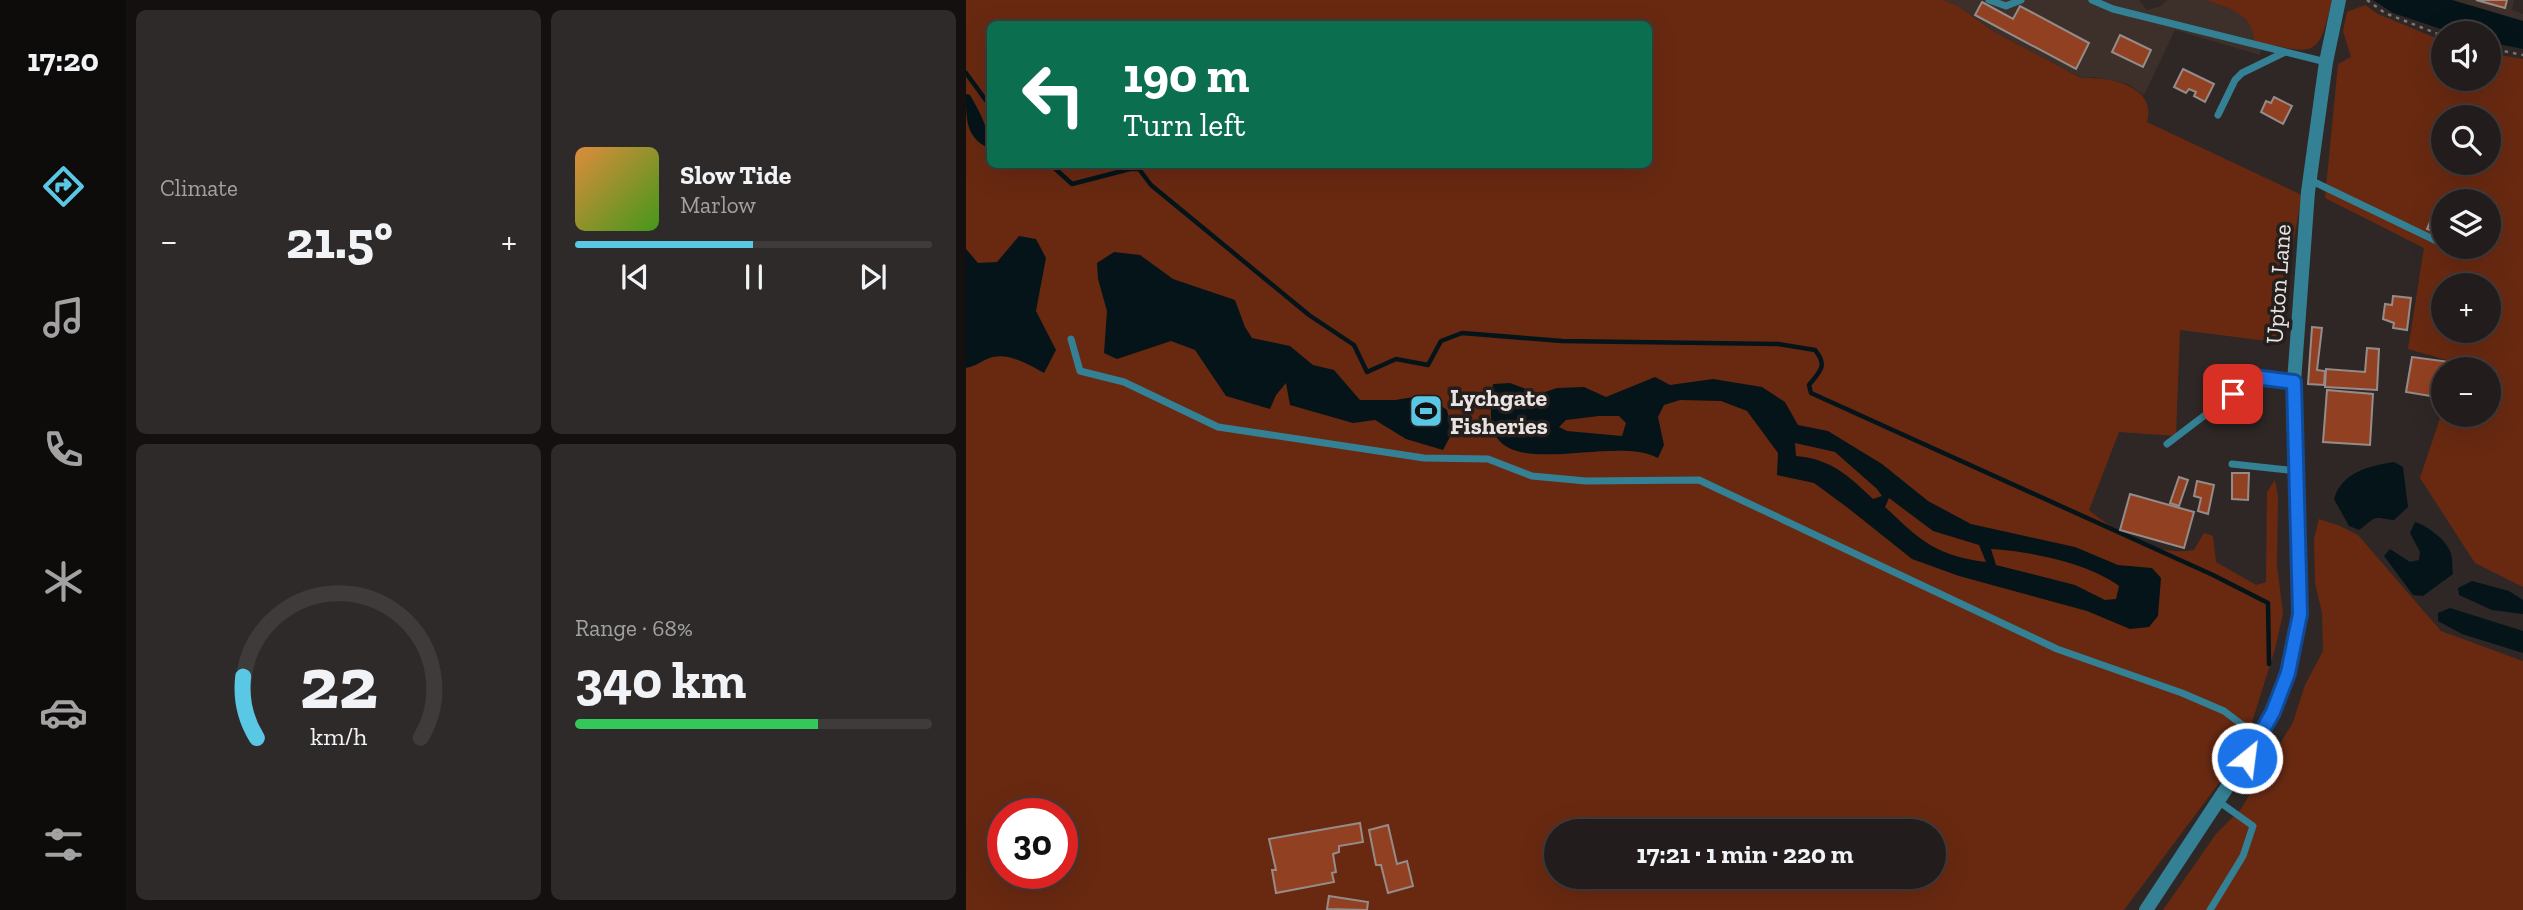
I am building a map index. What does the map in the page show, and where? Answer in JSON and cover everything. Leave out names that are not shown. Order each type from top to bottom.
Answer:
[{"type":"street","name":"Upton Lane","points":[[2146,910],[2260,735],[2273,712],[2288,673],[2300,614],[2294,382],[2309,186],[2326,62],[2339,0]]},
{"type":"lane","points":[[1989,0],[2006,6],[2021,0]]},
{"type":"lane","points":[[2092,0],[2113,9],[2326,62]]},
{"type":"lane","points":[[2218,115],[2235,80],[2242,73],[2284,53]]},
{"type":"lane","points":[[2309,186],[2431,239]]},
{"type":"lane","points":[[1071,340],[1080,371],[1124,382],[1218,427],[1424,458],[1488,459],[1532,476],[1586,481],[1699,480],[2057,649],[2182,693],[2224,711],[2260,735]]},
{"type":"lane","points":[[2167,444],[2255,377],[2294,382]]},
{"type":"lane","points":[[2232,464],[2298,471]]},
{"type":"lane","points":[[2210,910],[2243,856],[2253,826],[2218,801]]},
{"type":"path","points":[[2367,0],[2385,13],[2431,31]]},
{"type":"path","points":[[2501,51],[2523,55]]},
{"type":"shaded area","points":[[966,0],[1943,0],[1958,6],[1991,30],[2081,78],[2105,79],[2128,86],[2145,99],[2148,109],[2147,122],[2302,195],[2275,342],[2180,330],[2176,436],[2119,432],[2089,510],[2138,542],[2166,550],[2194,550],[2204,533],[2213,536],[2216,562],[2256,585],[2266,582],[2267,492],[2275,480],[2278,496],[2277,565],[2283,614],[2275,649],[2243,751],[2124,910],[966,910]]},
{"type":"shaded area","points":[[1943,0],[2139,0],[2147,10],[2161,6],[2167,0],[2206,0],[2238,12],[2254,29],[2262,43],[2260,55],[2175,30],[2144,95],[2128,84],[2094,77],[2082,78],[1991,30],[1958,6]]},
{"type":"shaded area","points":[[2206,0],[2332,0],[2317,44],[2301,50],[2255,42],[2245,18]]},
{"type":"shaded area","points":[[2373,0],[2452,0],[2523,21],[2523,49],[2501,44],[2501,21],[2431,21],[2431,26],[2393,13]]},
{"type":"shaded area","points":[[2452,0],[2514,0],[2512,10],[2523,14],[2523,21]]},
{"type":"shaded area","points":[[2365,5],[2378,14],[2431,36],[2431,91],[2501,91],[2501,55],[2523,59],[2523,587],[2475,563],[2420,478],[2437,427],[2501,427],[2501,357],[2436,357],[2408,349],[2424,248],[2325,198],[2338,64],[2351,57],[2343,31],[2347,12]]},
{"type":"shaded area","points":[[966,94],[970,95],[983,120],[987,147],[971,133],[966,112]]},
{"type":"shaded area","points":[[1019,236],[1036,239],[1046,258],[1036,311],[1056,350],[1044,373],[1020,360],[999,356],[966,368],[966,249],[978,263],[997,262]]},
{"type":"shaded area","points":[[1114,252],[1140,255],[1173,279],[1235,300],[1252,338],[1290,346],[1313,365],[1334,370],[1360,400],[1395,400],[1426,395],[1447,410],[1452,433],[1443,450],[1406,439],[1375,420],[1353,423],[1290,405],[1286,383],[1276,395],[1270,409],[1226,396],[1195,350],[1171,341],[1117,359],[1104,353],[1107,311],[1098,279],[1097,263]]},
{"type":"shaded area","points":[[1655,377],[1670,385],[1713,379],[1762,387],[1785,402],[1798,425],[1828,431],[1882,464],[1928,501],[1971,524],[2075,547],[2118,565],[2152,568],[2161,578],[2158,616],[2149,627],[2130,629],[2087,611],[1959,576],[1912,559],[1814,483],[1777,475],[1778,453],[1747,411],[1721,401],[1680,400],[1664,405],[1658,417],[1664,445],[1658,458],[1641,452],[1619,451],[1527,453],[1509,448],[1497,438],[1492,426],[1493,384],[1510,383],[1539,394],[1557,388],[1584,387],[1606,397]],"holes":[[[1619,416],[1626,423],[1622,436],[1567,431],[1559,427],[1566,420]],[[1795,443],[1835,452],[1882,496],[1873,499],[1839,470],[1819,461],[1796,456]],[[1889,498],[1933,531],[1979,545],[1986,562],[1941,551],[1919,537],[1885,507]],[[1991,549],[2022,552],[2075,565],[2119,586],[2116,599],[2105,600],[2075,585],[1996,565]]]},
{"type":"shaded area","points":[[2394,462],[2403,467],[2408,507],[2394,520],[2375,518],[2359,530],[2349,526],[2334,499],[2343,482],[2358,472]]},
{"type":"shaded area","points":[[2319,519],[2358,535],[2441,631],[2523,661],[2523,910],[2163,910],[2216,834],[2241,809],[2293,722],[2305,685],[2323,651],[2322,613],[2315,583],[2314,539]]},
{"type":"shaded area","points":[[2415,522],[2440,537],[2448,546],[2452,559],[2453,574],[2423,596],[2413,595],[2384,556],[2390,549],[2410,562],[2419,560],[2420,552],[2410,533]]},
{"type":"shaded area","points":[[2472,581],[2509,591],[2523,600],[2523,614],[2492,610],[2459,595],[2458,588]]},
{"type":"shaded area","points":[[2450,608],[2523,631],[2523,653],[2462,634],[2438,621],[2438,613]]},
{"type":"building","points":[[2476,0],[2507,0],[2505,8]]},
{"type":"building","points":[[1982,2],[2013,19],[2020,6],[2089,43],[2076,69],[1975,15]]},
{"type":"building","points":[[2120,35],[2151,50],[2143,67],[2112,52]]},
{"type":"building","points":[[2183,69],[2214,84],[2205,102],[2194,96],[2196,92],[2189,89],[2186,93],[2174,87]]},
{"type":"building","points":[[2274,97],[2292,106],[2283,124],[2261,112],[2266,101],[2271,103]]},
{"type":"building","points":[[2393,296],[2411,298],[2407,330],[2393,328],[2394,323],[2383,319],[2385,304],[2392,305]]},
{"type":"building","points":[[2312,327],[2322,328],[2317,370],[2325,371],[2324,385],[2308,384]]},
{"type":"building","points":[[2367,348],[2379,349],[2377,390],[2325,387],[2326,369],[2365,372]]},
{"type":"building","points":[[2412,357],[2431,360],[2431,396],[2406,392]]},
{"type":"building","points":[[2327,390],[2373,394],[2370,445],[2323,442]]},
{"type":"building","points":[[2232,473],[2249,473],[2248,500],[2232,499]]},
{"type":"building","points":[[2179,477],[2188,480],[2179,506],[2170,503]]},
{"type":"building","points":[[2197,481],[2214,485],[2208,514],[2198,511],[2201,498],[2194,496]]},
{"type":"building","points":[[2130,494],[2194,512],[2184,548],[2120,530]]},
{"type":"building","points":[[1360,823],[1363,842],[1339,846],[1339,852],[1333,854],[1336,872],[1332,873],[1334,882],[1276,893],[1272,870],[1276,870],[1269,839]]},
{"type":"building","points":[[1388,825],[1397,864],[1407,861],[1413,886],[1388,893],[1381,865],[1376,865],[1369,830]]},
{"type":"building","points":[[1329,896],[1368,902],[1367,910],[1327,909]]},
{"type":"waterway","points":[[966,73],[987,102]]},
{"type":"waterway","points":[[1054,168],[1072,184],[1139,169],[1151,185],[1309,315],[1354,345],[1367,372],[1396,359],[1428,365],[1441,341],[1462,333],[1562,341],[1778,344],[1815,350],[1822,364],[1809,385],[1811,393],[2213,575],[2268,603],[2269,664]]},
{"type":"place","name":"Lychgate Fisheries","points":[[1426,411]]},
{"type":"route","points":[[2233,394],[2255,377],[2294,382],[2300,524],[2300,614],[2288,673],[2273,712],[2247,758]]}]
